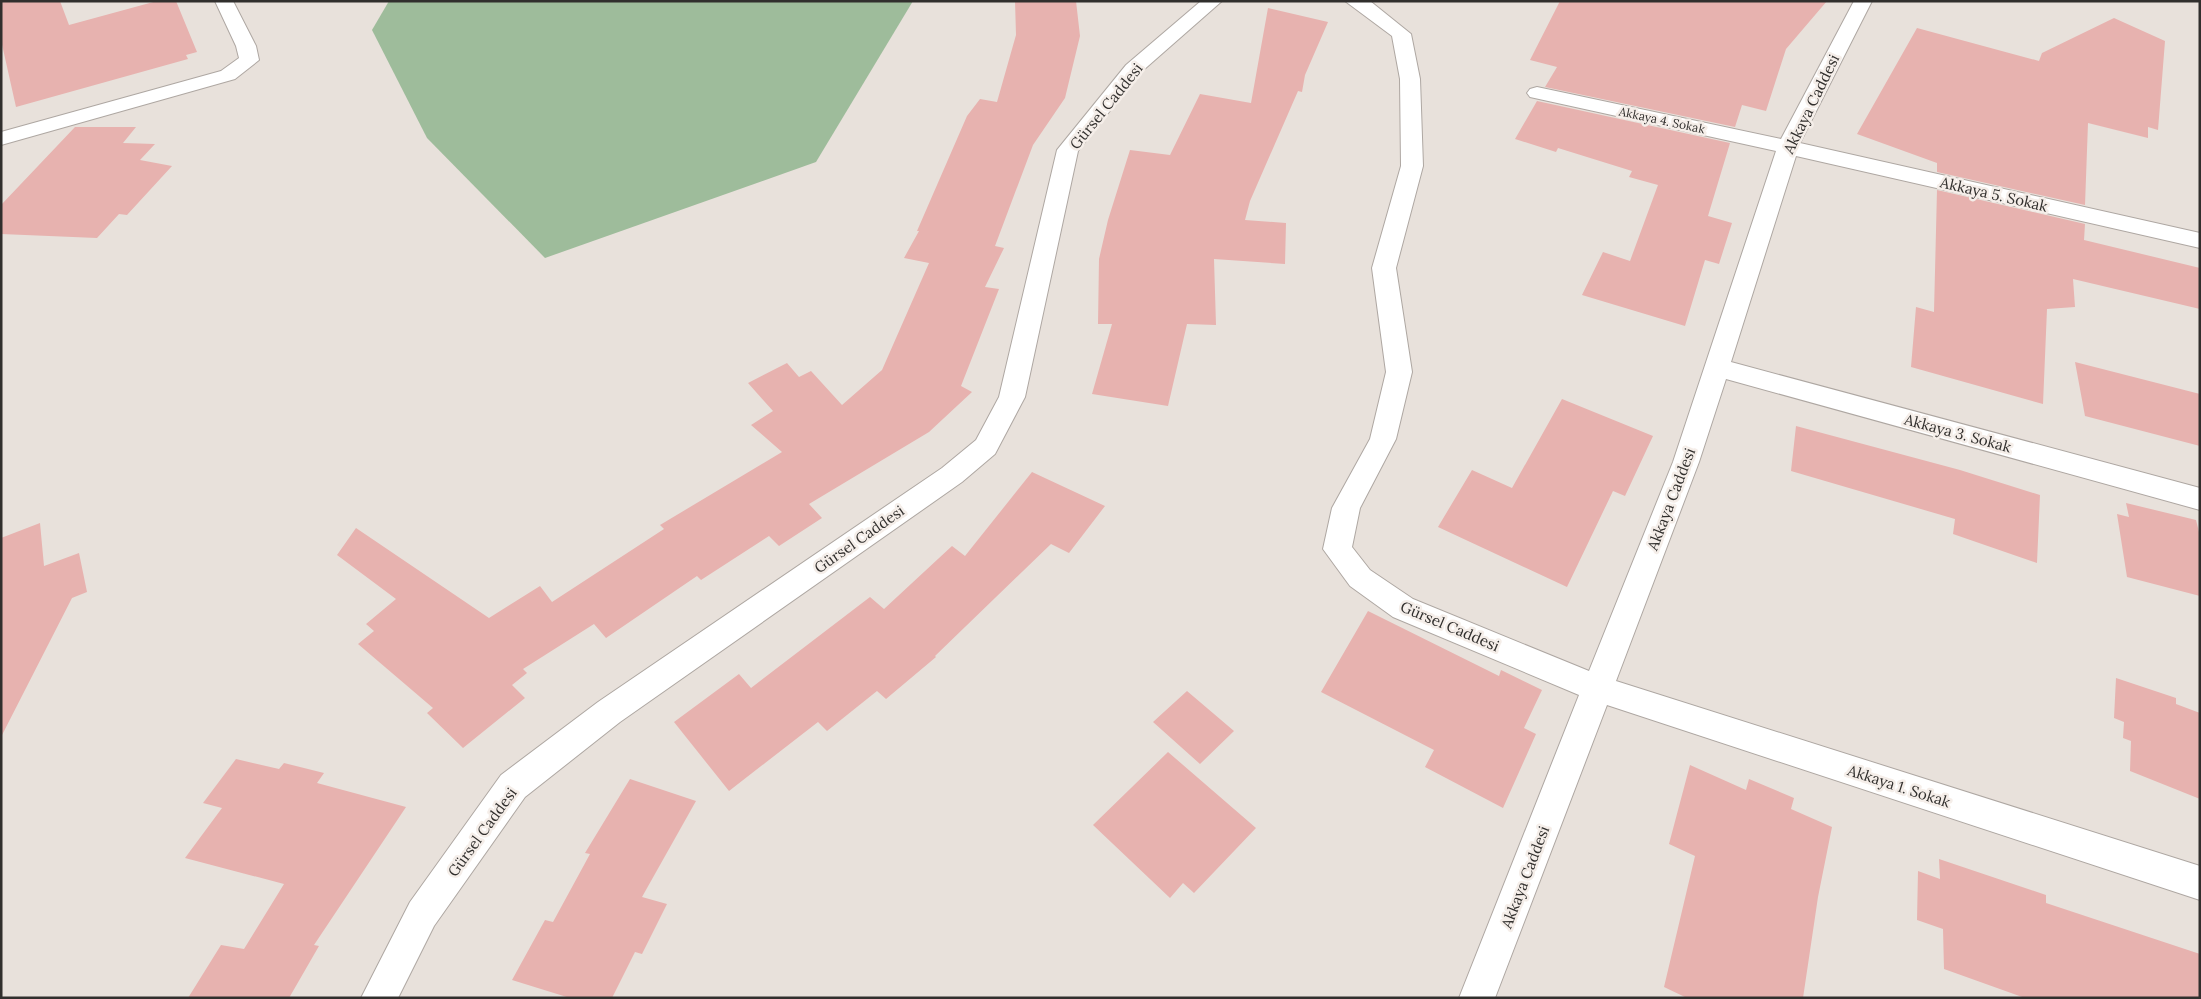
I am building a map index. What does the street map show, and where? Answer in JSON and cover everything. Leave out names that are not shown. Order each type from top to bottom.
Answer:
[{"type":"street","points":[[1,139],[228,76],[249,60],[246,46],[224,1]]},
{"type":"street","name":"Gürsel Caddesi","points":[[379,998],[422,914],[513,786],[609,712],[952,475],[986,447],[1012,397],[1068,150],[1133,69],[1213,1]]},
{"type":"street","name":"Gürsel Caddesi","points":[[1354,1],[1363,5],[1401,34],[1410,79],[1412,166],[1384,268],[1400,372],[1383,438],[1346,508],[1336,548],[1360,578],[1403,608],[1598,689]]},
{"type":"street","name":"Akkaya Caddesi","points":[[1477,998],[1686,462],[1788,147],[1863,1]]},
{"type":"street","name":"Akkaya 4. Sokak","points":[[1537,93],[1788,147]]},
{"type":"street","name":"Akkaya 5. Sokak","points":[[1788,147],[2200,241]]},
{"type":"street","name":"Akkaya 3. Sokak","points":[[1716,367],[2200,499]]},
{"type":"street","name":"Akkaya 1. Sokak","points":[[1598,689],[2200,883]]},
{"type":"green space","points":[[389,1],[913,1],[816,162],[545,258],[427,138],[372,30]]},
{"type":"building","points":[[1,1],[60,1],[69,25],[157,1],[176,1],[197,52],[186,55],[188,59],[16,107],[1,40]]},
{"type":"building","points":[[1015,1],[1076,1],[1080,36],[1065,98],[1033,145],[995,246],[1004,248],[985,287],[999,289],[961,386],[972,392],[929,432],[809,504],[822,518],[779,546],[769,536],[701,580],[697,576],[606,638],[594,624],[523,669],[527,673],[512,685],[525,698],[463,748],[427,713],[433,708],[358,644],[374,631],[366,624],[396,599],[337,555],[356,528],[489,618],[540,586],[552,602],[664,529],[660,525],[782,452],[751,425],[773,411],[748,383],[787,363],[799,377],[811,371],[842,405],[882,370],[929,263],[904,258],[919,231],[917,231],[967,116],[980,99],[997,102],[1016,35]]},
{"type":"building","points":[[1560,1],[1827,1],[1786,49],[1766,111],[1742,105],[1735,127],[1545,87],[1557,67],[1530,60]]},
{"type":"building","points":[[1268,8],[1328,22],[1305,75],[1302,92],[1298,91],[1250,201],[1245,220],[1286,223],[1285,264],[1214,259],[1216,325],[1187,324],[1168,406],[1092,394],[1112,324],[1098,324],[1099,259],[1108,220],[1130,150],[1170,155],[1200,94],[1251,103]]},
{"type":"building","points":[[2114,18],[2165,41],[2158,130],[2148,127],[2148,138],[2088,123],[2085,205],[1937,172],[1937,163],[1857,134],[1917,28],[2039,61],[2042,53]]},
{"type":"building","points":[[1537,101],[1730,143],[1708,216],[1732,223],[1719,264],[1705,260],[1685,326],[1582,295],[1603,252],[1630,261],[1658,185],[1629,177],[1632,171],[1558,148],[1556,152],[1515,139]]},
{"type":"building","points":[[75,127],[136,127],[123,143],[155,144],[140,160],[172,166],[127,215],[119,214],[97,238],[1,234],[1,205]]},
{"type":"building","points":[[1937,190],[2085,224],[2084,240],[2200,268],[2200,309],[2073,279],[2075,307],[2047,309],[2043,404],[1911,367],[1916,307],[1934,312]]},
{"type":"building","points":[[2075,362],[2200,394],[2200,446],[2085,416]]},
{"type":"building","points":[[1562,399],[1653,436],[1625,496],[1613,491],[1567,587],[1438,527],[1472,470],[1512,488]]},
{"type":"building","points":[[1796,426],[1960,470],[2040,495],[2037,563],[1953,534],[1955,519],[1791,471]]},
{"type":"building","points":[[1032,472],[1105,506],[1069,553],[1051,544],[936,657],[886,699],[877,691],[827,731],[818,722],[729,791],[674,722],[739,674],[751,688],[870,597],[884,609],[952,546],[965,556]]},
{"type":"building","points":[[2126,503],[2196,520],[2200,536],[2200,596],[2127,577],[2117,514],[2129,517]]},
{"type":"building","points":[[40,523],[44,566],[79,553],[87,592],[72,598],[1,737],[1,538]]},
{"type":"building","points":[[1368,611],[1499,676],[1501,670],[1542,690],[1524,728],[1536,734],[1503,808],[1425,767],[1434,750],[1321,692]]},
{"type":"building","points":[[2116,678],[2176,698],[2176,704],[2200,713],[2200,799],[2130,771],[2131,741],[2123,738],[2124,722],[2114,718]]},
{"type":"building","points":[[1187,691],[1234,731],[1200,764],[1153,722]]},
{"type":"building","points":[[1168,752],[1256,828],[1194,893],[1183,883],[1170,898],[1093,825]]},
{"type":"building","points":[[236,759],[279,769],[284,763],[324,773],[317,783],[406,807],[314,945],[319,946],[289,998],[188,998],[221,945],[244,949],[284,884],[185,858],[222,808],[203,803]]},
{"type":"building","points":[[1690,765],[1746,790],[1749,779],[1794,798],[1791,809],[1832,827],[1818,897],[1803,998],[1687,998],[1664,987],[1695,856],[1669,844]]},
{"type":"building","points":[[630,779],[696,801],[642,897],[667,904],[642,954],[635,952],[612,998],[570,998],[512,980],[545,920],[553,922],[590,854],[585,853]]},
{"type":"building","points":[[1939,859],[2046,895],[2046,903],[2200,954],[2200,998],[2025,998],[1944,969],[1943,929],[1917,920],[1918,871],[1940,879]]}]
